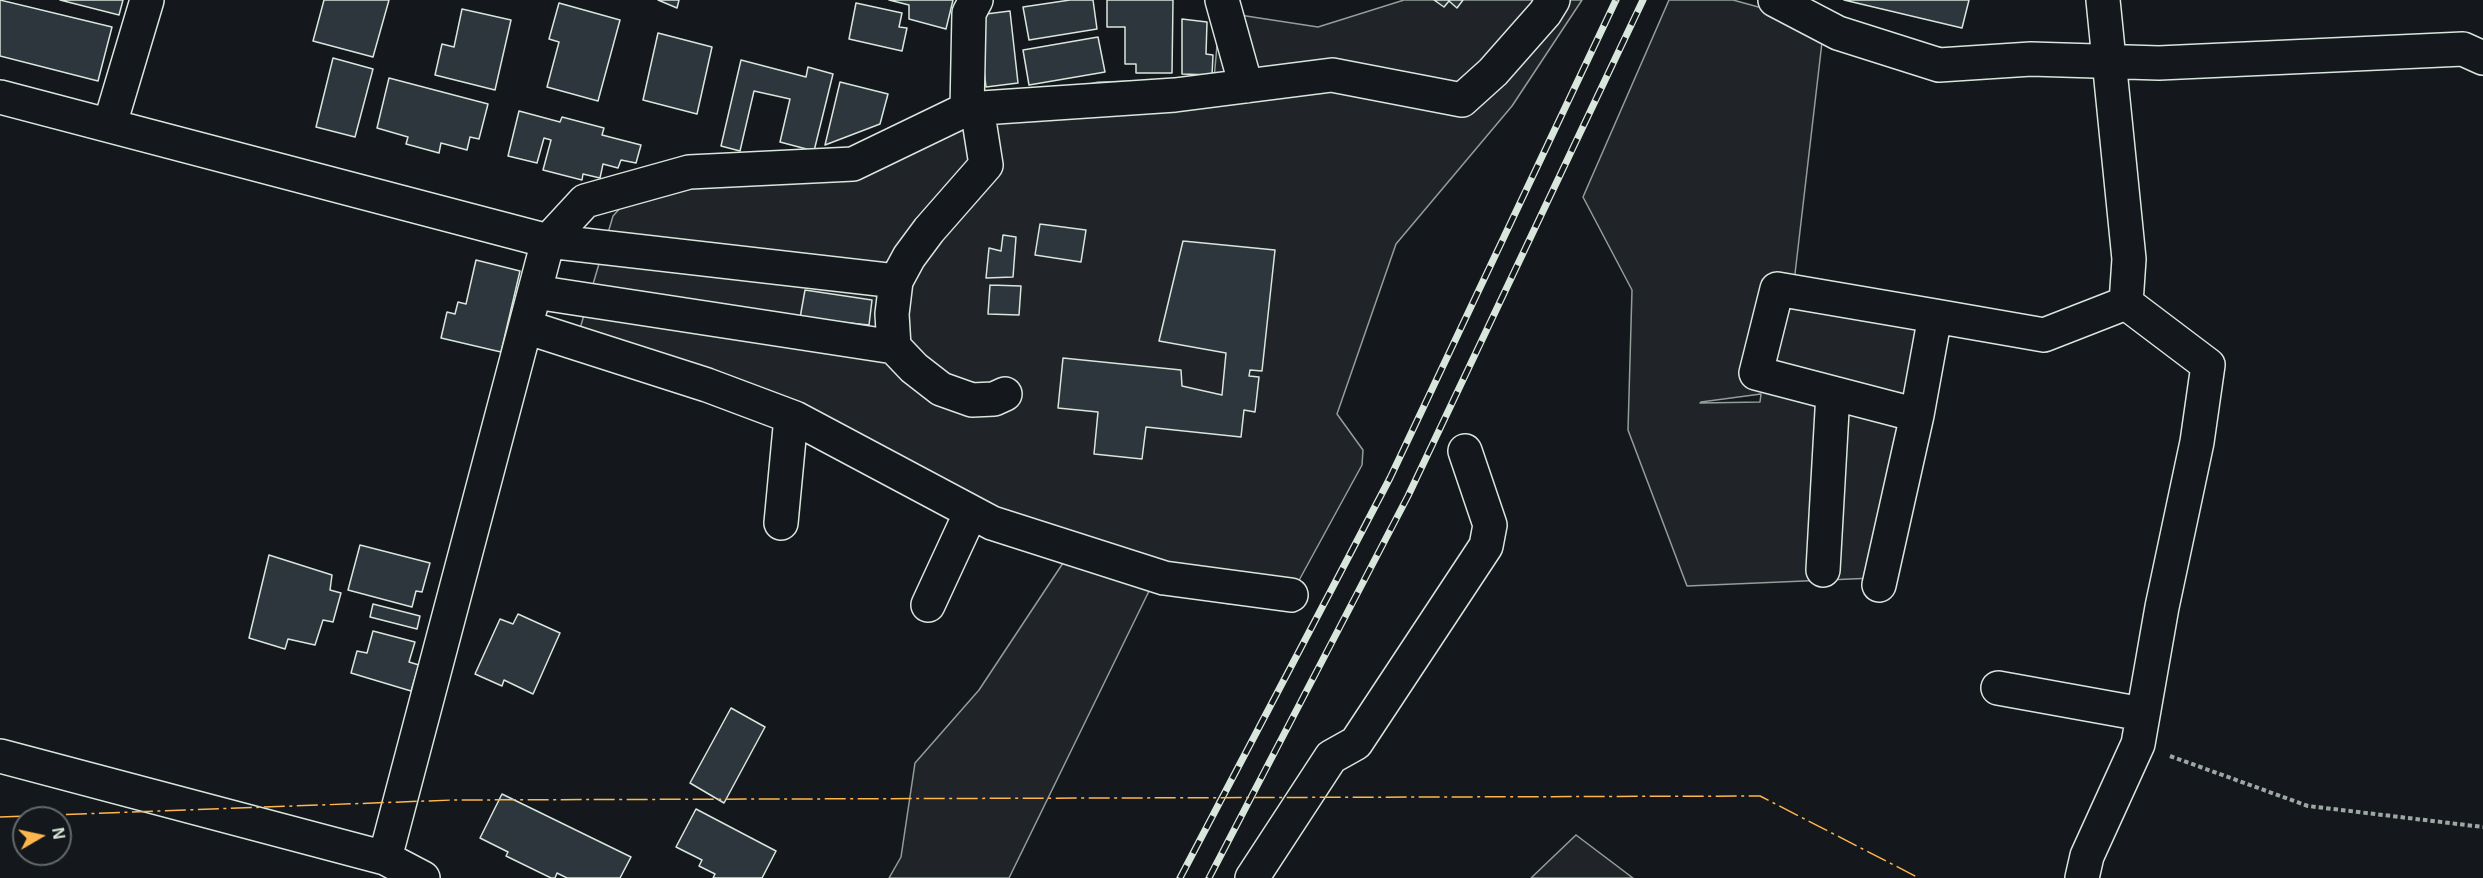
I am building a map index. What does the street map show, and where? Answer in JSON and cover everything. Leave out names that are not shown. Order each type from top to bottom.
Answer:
[{"type":"street","points":[[110,124],[147,0]]},
{"type":"street","points":[[894,347],[892,314],[897,281],[909,257],[986,165],[972,109],[969,13],[976,0]]},
{"type":"street","points":[[1222,0],[1246,86]]},
{"type":"street","points":[[385,858],[548,241],[585,201],[689,172],[853,164],[972,109],[1175,95],[1332,75],[1462,100],[1493,72],[1545,13],[1553,0]]},
{"type":"street","points":[[1775,0],[1838,33],[1939,65],[2031,59],[2159,63],[2463,49],[2483,58]]},
{"type":"street","points":[[2103,0],[2111,61],[2129,259],[2126,303]]},
{"type":"street","points":[[0,97],[110,124],[548,241],[897,281]]},
{"type":"street","points":[[1917,415],[1756,373],[1777,289],[2044,335],[2126,303]]},
{"type":"street","points":[[535,292],[894,347],[914,368],[941,389],[972,400],[994,399],[1005,394]]},
{"type":"street","points":[[2082,878],[2087,856],[2140,729],[2197,442],[2208,365],[2126,303]]},
{"type":"street","points":[[1879,585],[1917,415],[1935,316]]},
{"type":"street","points":[[526,327],[706,385],[791,417],[992,524],[1164,578],[1291,595]]},
{"type":"street","points":[[1823,570],[1833,393]]},
{"type":"street","points":[[781,523],[791,417]]},
{"type":"street","points":[[1252,878],[1331,757],[1356,742],[1486,546],[1490,525],[1465,451]]},
{"type":"street","points":[[928,606],[971,512]]},
{"type":"street","points":[[1998,688],[2140,729]]},
{"type":"street","points":[[0,756],[385,858],[423,878]]},
{"type":"path","points":[[2140,729],[2308,806],[2483,827]]},
{"type":"shaded area","points":[[1404,0],[1582,0],[1512,106],[1396,244],[1337,414],[1363,450],[1362,465],[1291,595],[1229,604],[1151,587],[1009,878],[889,878],[901,857],[915,763],[979,690],[1063,563],[838,454],[734,409],[574,349],[613,216],[657,167],[853,164],[947,119],[1098,82],[1214,79],[1220,12],[1318,27]]},
{"type":"shaded area","points":[[1669,0],[1733,0],[1824,25],[1793,291],[1924,314],[1874,578],[1687,586],[1628,430],[1632,290],[1583,197]],"holes":[[[1761,394],[1760,402],[1700,403]]]},
{"type":"shaded area","points":[[1576,835],[1633,878],[1531,878]]},
{"type":"building","points":[[0,0],[112,27],[98,81],[0,56]]},
{"type":"building","points":[[60,0],[123,0],[119,15]]},
{"type":"building","points":[[324,0],[389,0],[373,57],[313,41]]},
{"type":"building","points":[[658,0],[679,0],[677,8]]},
{"type":"building","points":[[889,0],[953,0],[946,29],[909,19],[909,5]]},
{"type":"building","points":[[1070,0],[1093,0],[1097,29],[1029,40],[1023,7]]},
{"type":"building","points":[[1107,0],[1173,0],[1172,73],[1136,73],[1136,64],[1125,64],[1125,27],[1107,27]]},
{"type":"building","points":[[1434,0],[1463,0],[1457,8],[1449,1],[1444,7]]},
{"type":"building","points":[[1844,0],[1969,0],[1962,28]]},
{"type":"building","points":[[559,3],[620,20],[598,101],[547,87],[559,42],[549,39]]},
{"type":"building","points":[[856,3],[902,13],[899,27],[907,28],[902,51],[849,39]]},
{"type":"building","points":[[462,9],[511,20],[495,90],[435,75],[442,44],[454,47]]},
{"type":"building","points":[[1010,11],[1018,83],[986,87],[978,15]]},
{"type":"building","points":[[1182,19],[1207,22],[1206,54],[1213,55],[1212,75],[1182,74]]},
{"type":"building","points":[[658,33],[712,47],[697,114],[643,100]]},
{"type":"building","points":[[1098,37],[1105,72],[1029,85],[1023,50]]},
{"type":"building","points":[[333,58],[373,69],[355,137],[316,127]]},
{"type":"building","points":[[741,60],[806,77],[808,67],[833,74],[814,151],[780,142],[790,99],[754,91],[740,151],[721,146]]},
{"type":"building","points":[[389,78],[488,104],[479,139],[470,137],[467,150],[441,143],[439,153],[406,144],[408,137],[377,128]]},
{"type":"building","points":[[840,82],[888,94],[880,124],[825,145]]},
{"type":"building","points":[[519,111],[560,122],[562,117],[604,128],[602,135],[641,145],[636,163],[621,160],[618,168],[603,164],[600,178],[583,174],[582,180],[543,170],[551,140],[544,138],[537,163],[508,156]]},
{"type":"building","points":[[1040,224],[1086,230],[1081,262],[1035,255]]},
{"type":"building","points":[[1003,235],[1016,237],[1013,277],[986,278],[989,248],[1001,251]]},
{"type":"building","points":[[1183,241],[1275,250],[1262,371],[1250,370],[1249,376],[1259,377],[1255,412],[1244,410],[1241,437],[1146,427],[1142,459],[1094,454],[1098,412],[1058,408],[1063,358],[1181,370],[1182,386],[1222,395],[1226,353],[1159,341]]},
{"type":"building","points":[[476,260],[520,271],[501,352],[441,338],[447,312],[455,314],[458,302],[466,304]]},
{"type":"building","points":[[990,285],[1021,286],[1019,315],[988,314]]},
{"type":"building","points":[[805,290],[872,300],[869,325],[800,318]]},
{"type":"building","points":[[360,545],[430,563],[422,592],[416,591],[412,607],[348,590]]},
{"type":"building","points":[[269,555],[332,575],[330,590],[341,593],[333,622],[323,620],[315,645],[288,639],[285,649],[249,638]]},
{"type":"building","points":[[373,604],[420,616],[417,629],[370,617]]},
{"type":"building","points":[[518,614],[560,633],[533,694],[504,680],[502,686],[475,674],[500,619],[513,624]]},
{"type":"building","points":[[373,631],[415,642],[409,662],[419,665],[411,691],[351,673],[357,651],[367,653]]},
{"type":"building","points":[[731,708],[765,727],[724,803],[690,783]]},
{"type":"building","points":[[502,794],[631,857],[620,878],[567,878],[557,873],[555,878],[551,878],[506,856],[508,852],[480,838]]},
{"type":"building","points":[[696,809],[776,851],[762,878],[713,878],[715,874],[699,866],[702,860],[676,847]]},
{"type":"railway","points":[[1180,878],[1390,478],[1616,0]]},
{"type":"railway","points":[[1209,878],[1408,496],[1643,0]]},
{"type":"power","points":[[0,817],[453,800],[1760,796],[1919,878]]}]
